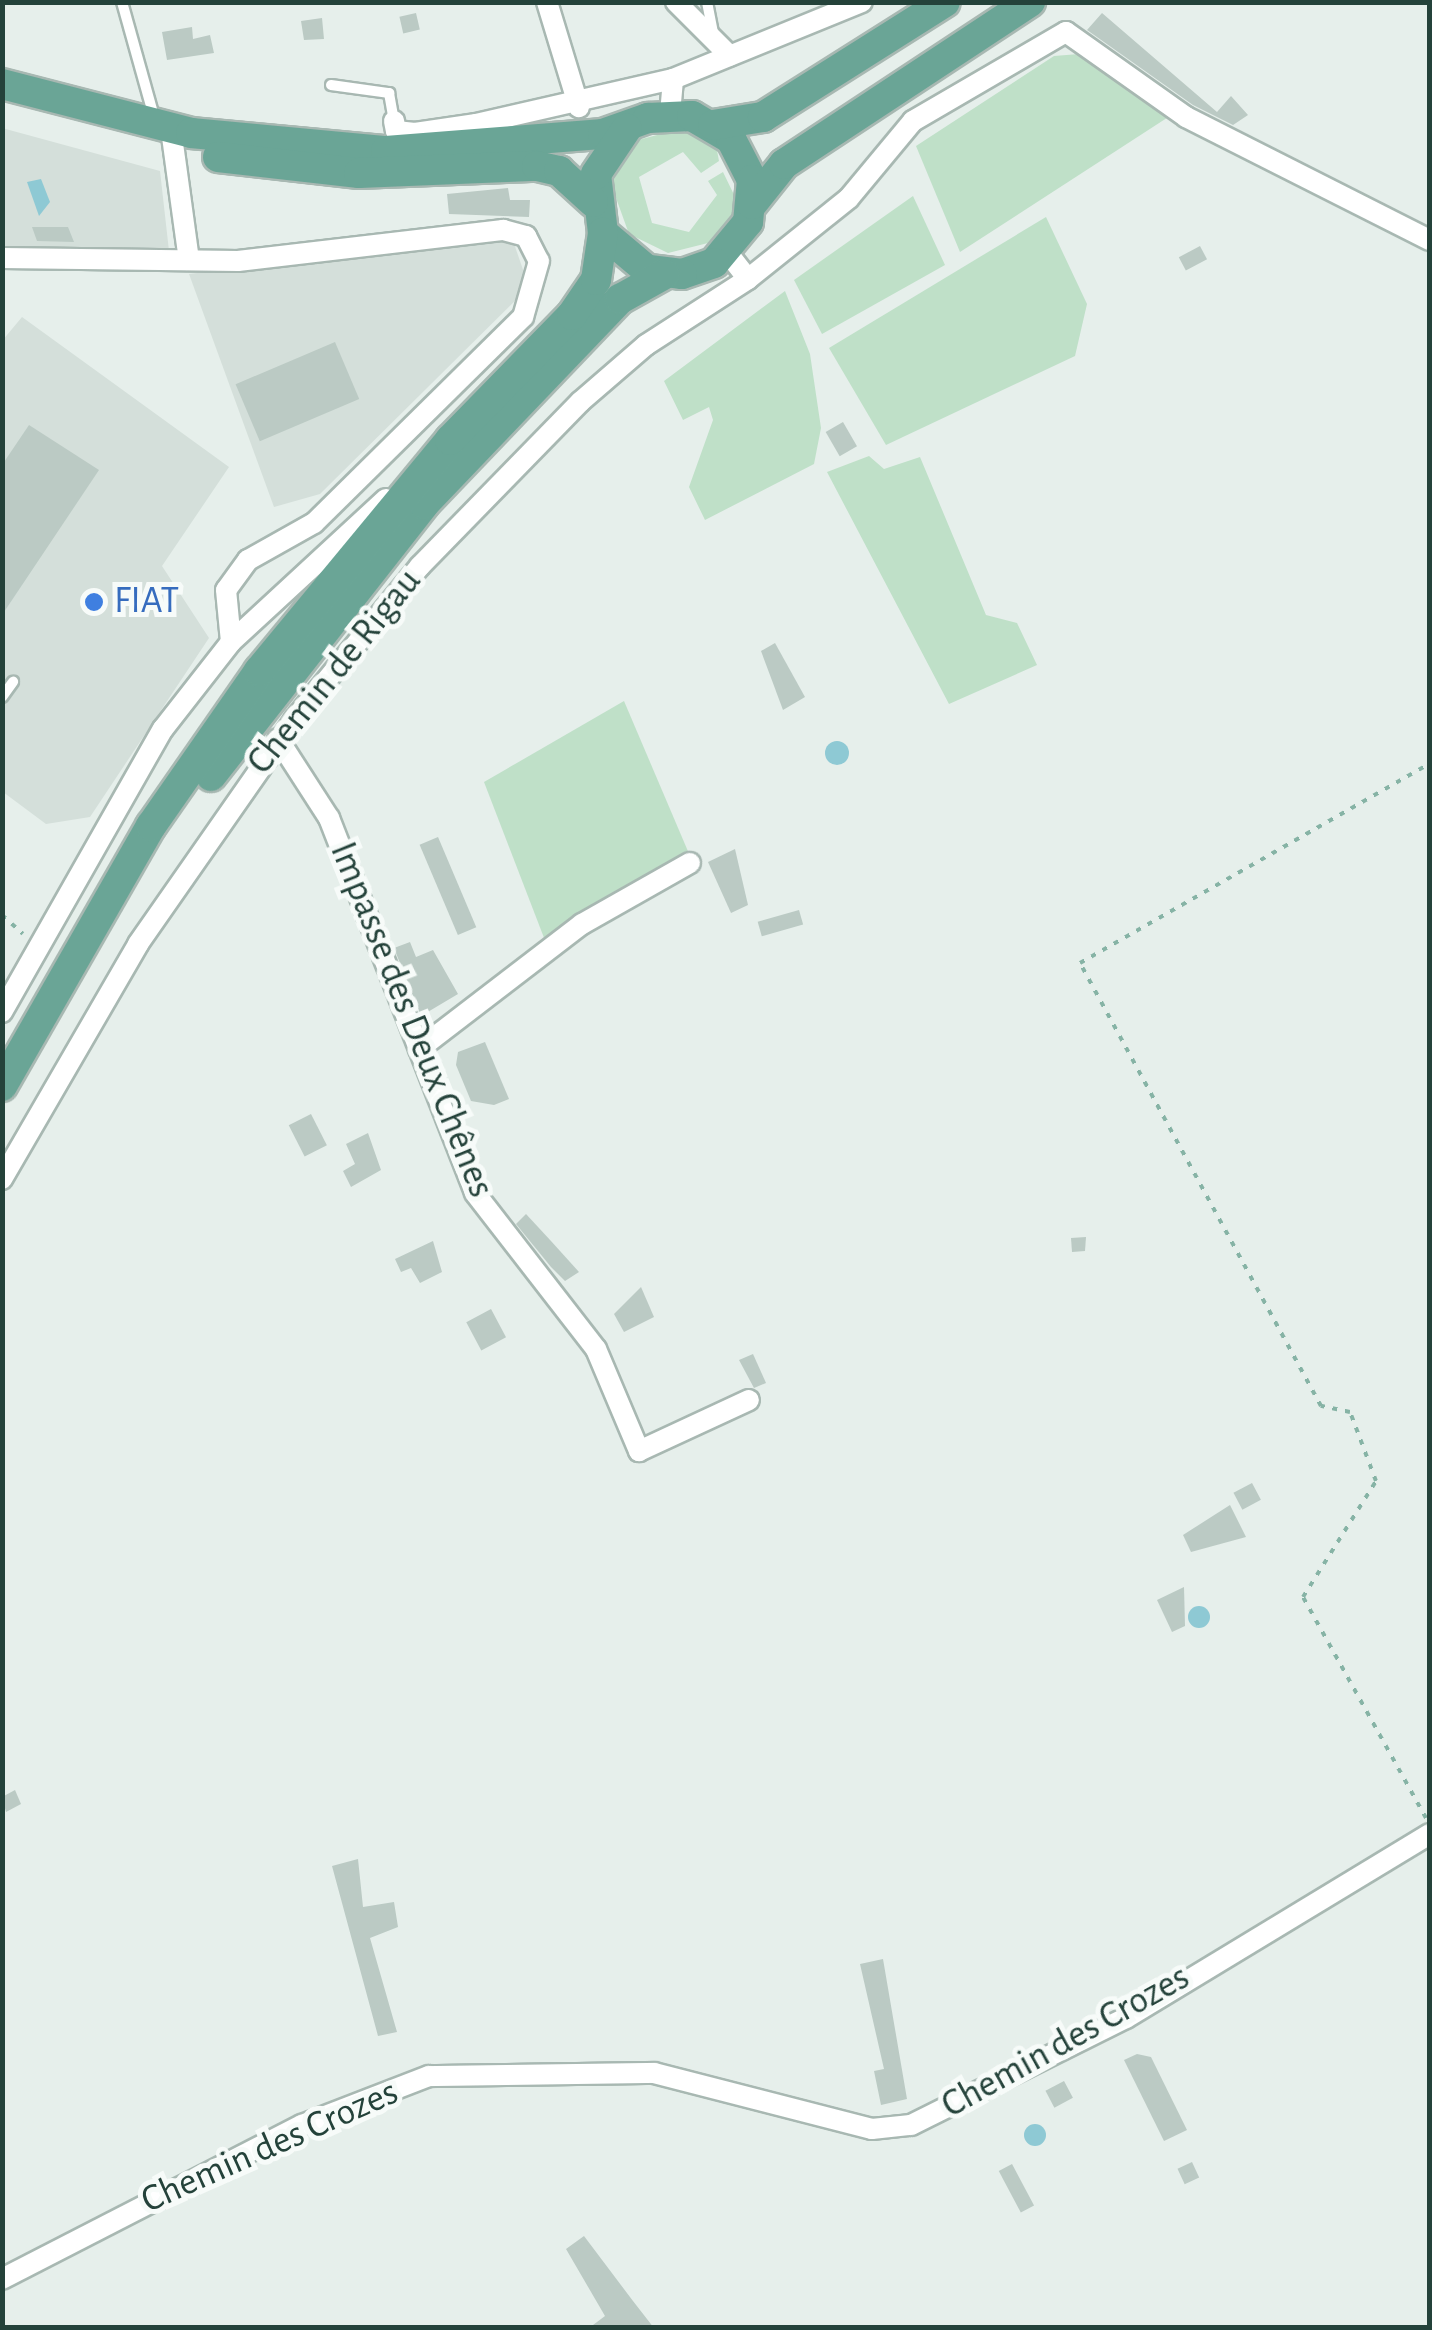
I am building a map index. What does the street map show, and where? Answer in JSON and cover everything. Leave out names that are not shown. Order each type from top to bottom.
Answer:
[{"type":"main road","points":[[2,84],[167,135],[386,151],[628,128],[670,114],[713,125],[763,116],[945,2]]},
{"type":"main road","points":[[68,972],[424,504],[620,299],[665,274],[728,253],[752,204],[784,164],[1030,2]]},
{"type":"main road","points":[[2,102],[360,173],[537,166],[559,172],[594,202]]},
{"type":"main road","points":[[713,125],[744,158],[752,204]]},
{"type":"main road","points":[[2,1086],[152,826],[259,671],[450,440],[572,315],[596,280],[603,233],[594,202],[607,148],[628,128]]},
{"type":"main road","points":[[603,233],[629,261],[665,274]]},
{"type":"street","points":[[547,2],[579,107]]},
{"type":"street","points":[[676,2],[722,50]]},
{"type":"street","points":[[394,121],[396,131],[416,133],[579,107],[672,79],[722,50],[862,2]]},
{"type":"street","name":"Chemin de Rigau","points":[[2,1179],[102,1002],[278,739],[494,486],[613,372],[748,279],[849,198],[913,122],[1066,32],[1186,117],[1430,240]]},
{"type":"street","points":[[670,114],[672,79]]},
{"type":"street","points":[[167,135],[189,260]]},
{"type":"street","points":[[2,258],[189,260],[503,230],[526,236],[540,261],[523,317],[314,524],[248,560],[226,590],[231,642]]},
{"type":"street","points":[[728,253],[748,279]]},
{"type":"street","points":[[6,999],[163,728],[231,642],[450,440]]},
{"type":"street","name":"Impasse des Deux Chênes","points":[[278,739],[329,818],[475,1194],[596,1349],[639,1451],[749,1400]]},
{"type":"street","points":[[419,1050],[582,924],[690,863]]},
{"type":"street","name":"Chemin des Crozes","points":[[2,2280],[302,2125],[429,2076],[654,2073],[872,2128],[912,2125],[1126,2018],[1430,1834]]},
{"type":"lane","points":[[122,2],[167,135]]},
{"type":"lane","points":[[707,2],[722,50]]},
{"type":"lane","points":[[330,85],[389,93],[394,121]]},
{"type":"lane","points":[[2,696],[13,682]]},
{"type":"path","points":[[1430,764],[1080,963],[1321,1406],[1350,1412],[1376,1481],[1303,1597],[1430,1824]]},
{"type":"path","points":[[2,915],[37,948]]},
{"type":"shaded area","points":[[2,128],[160,171],[169,251],[3,249]]},
{"type":"shaded area","points":[[510,232],[529,287],[320,494],[274,507],[189,274]]},
{"type":"shaded area","name":"FIAT","points":[[22,317],[229,467],[162,566],[209,638],[90,817],[46,824],[3,792],[2,341]]},
{"type":"green space","points":[[1079,54],[1173,114],[960,252],[916,146],[1054,56]]},
{"type":"green space","points":[[684,128],[716,145],[719,161],[701,173],[683,152],[639,177],[652,223],[689,232],[717,195],[708,181],[723,172],[738,203],[716,241],[668,253],[629,234],[611,184],[638,140]]},
{"type":"green space","points":[[913,196],[945,265],[822,334],[794,280]]},
{"type":"green space","points":[[1046,217],[1087,304],[1075,356],[886,445],[829,348]]},
{"type":"green space","points":[[785,291],[810,354],[821,428],[814,464],[705,520],[689,487],[713,420],[709,407],[683,420],[664,381]]},
{"type":"green space","points":[[869,456],[884,469],[920,457],[986,615],[1017,623],[1037,665],[949,704],[827,472]]},
{"type":"green space","points":[[624,701],[690,856],[546,943],[484,782]]},
{"type":"water","points":[[41,179],[50,202],[39,216],[27,182]]},
{"type":"water","points":[[837,741],[846,744],[846,762],[837,765],[828,762],[825,753],[828,744]]},
{"type":"water","points":[[1195,1606],[1203,1606],[1210,1617],[1203,1628],[1195,1628],[1188,1621],[1188,1613]]},
{"type":"water","points":[[1035,2124],[1043,2127],[1043,2143],[1035,2146],[1027,2143],[1024,2135],[1027,2127]]},
{"type":"building","points":[[416,13],[420,30],[403,33],[399,17]]},
{"type":"building","points":[[1102,13],[1217,112],[1231,96],[1248,115],[1233,125],[1193,105],[1087,30]]},
{"type":"building","points":[[322,18],[324,39],[304,40],[301,21]]},
{"type":"building","points":[[192,27],[193,39],[210,35],[214,53],[167,60],[162,32]]},
{"type":"building","points":[[508,188],[510,200],[530,200],[529,217],[449,214],[447,194]]},
{"type":"building","points":[[32,227],[68,227],[74,242],[37,241]]},
{"type":"building","points":[[1200,246],[1207,259],[1186,271],[1179,257]]},
{"type":"building","points":[[335,342],[359,399],[260,441],[236,384]]},
{"type":"building","points":[[843,422],[857,446],[840,456],[826,432]]},
{"type":"building","points":[[29,425],[99,470],[2,615],[2,465]]},
{"type":"building","points":[[775,643],[805,697],[783,710],[761,651]]},
{"type":"building","points":[[438,837],[476,927],[458,935],[420,845]]},
{"type":"building","points":[[735,849],[748,905],[731,913],[708,862]]},
{"type":"building","points":[[799,910],[803,924],[762,936],[758,922]]},
{"type":"building","points":[[410,942],[416,957],[433,950],[458,994],[421,1016],[394,948]]},
{"type":"building","points":[[485,1042],[509,1099],[494,1105],[471,1101],[456,1065],[458,1052]]},
{"type":"building","points":[[311,1114],[327,1145],[305,1157],[289,1125]]},
{"type":"building","points":[[368,1133],[381,1170],[351,1187],[343,1171],[355,1164],[346,1144]]},
{"type":"building","points":[[526,1214],[579,1272],[565,1281],[551,1267],[516,1224]]},
{"type":"building","points":[[1086,1237],[1085,1251],[1072,1252],[1071,1238]]},
{"type":"building","points":[[433,1241],[442,1272],[420,1283],[411,1268],[401,1272],[395,1259]]},
{"type":"building","points":[[641,1287],[654,1317],[624,1332],[614,1314]]},
{"type":"building","points":[[491,1309],[506,1337],[481,1350],[466,1322]]},
{"type":"building","points":[[753,1354],[766,1383],[754,1388],[739,1360]]},
{"type":"building","points":[[1252,1483],[1261,1500],[1242,1510],[1233,1493]]},
{"type":"building","points":[[1230,1505],[1246,1537],[1191,1552],[1183,1535]]},
{"type":"building","points":[[1184,1587],[1185,1626],[1172,1632],[1157,1600]]},
{"type":"building","points":[[15,1790],[21,1804],[6,1812],[2,1797]]},
{"type":"building","points":[[358,1859],[363,1907],[394,1902],[398,1927],[370,1938],[397,2032],[378,2036],[332,1866]]},
{"type":"building","points":[[883,1959],[907,2099],[881,2105],[874,2071],[884,2069],[860,1964]]},
{"type":"building","points":[[1137,2054],[1151,2057],[1187,2130],[1164,2141],[1124,2060]]},
{"type":"building","points":[[1064,2081],[1073,2098],[1054,2108],[1045,2091]]},
{"type":"building","points":[[1192,2162],[1199,2177],[1185,2184],[1177,2169]]},
{"type":"building","points":[[1012,2164],[1034,2205],[1021,2213],[999,2171]]},
{"type":"building","points":[[584,2236],[654,2328],[589,2328],[605,2316],[566,2249]]},
{"type":"place","name":"FIAT","points":[[94,602]]}]
